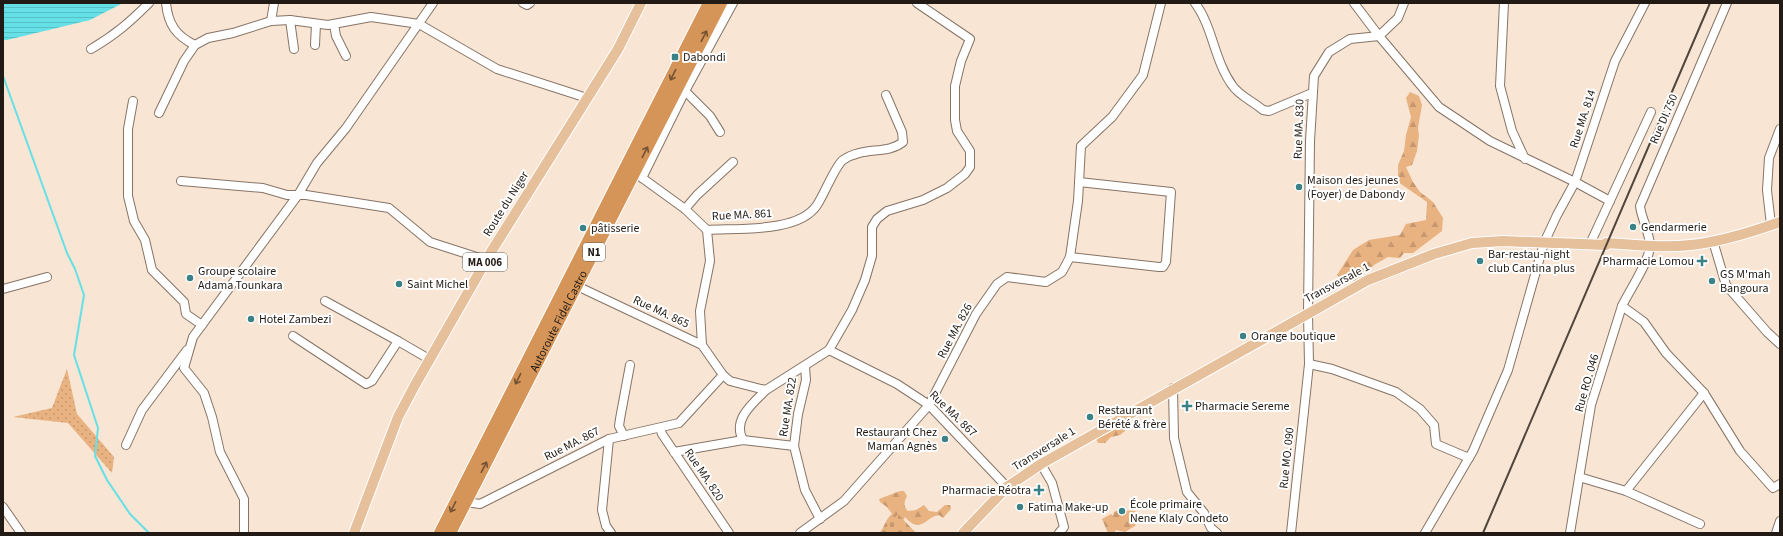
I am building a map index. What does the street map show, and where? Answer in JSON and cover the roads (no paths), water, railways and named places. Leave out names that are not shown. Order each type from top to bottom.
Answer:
[{"type":"highway","name":"Autoroute Fidel Castro","points":[[440,533],[709,3]]},
{"type":"highway","name":"Autoroute Fidel Castro","points":[[450,533],[577,286],[638,175],[721,3]]},
{"type":"main road","name":"Route du Niger","points":[[354,533],[398,417],[429,359],[486,260],[618,49],[640,3]]},
{"type":"main road","name":"Transversale 1","points":[[963,533],[1007,488],[1041,464],[1173,388],[1368,280],[1434,254],[1472,243],[1503,241],[1606,245],[1606,243],[1650,246],[1691,245],[1713,241],[1775,224]]},
{"type":"street","points":[[91,49],[128,25],[149,3]]},
{"type":"street","points":[[166,3],[167,17],[173,27],[184,40],[196,45]]},
{"type":"street","points":[[271,21],[274,3]]},
{"type":"street","points":[[244,533],[244,499],[220,452],[204,392],[184,368],[193,337],[298,195],[317,163],[346,128],[420,24],[433,3]]},
{"type":"street","points":[[523,3],[526,5],[530,3]]},
{"type":"street","points":[[638,175],[733,3]]},
{"type":"street","points":[[743,440],[739,433],[739,426],[749,408],[766,390],[805,367],[829,350],[852,310],[866,280],[872,256],[872,227],[877,219],[887,211],[923,200],[947,188],[965,174],[970,167],[970,151],[957,131],[955,120],[955,86],[961,61],[970,39],[917,3]]},
{"type":"street","name":"Rue MA. 826","points":[[800,533],[844,501],[929,405],[976,314],[997,284],[1007,277],[1046,282],[1062,272],[1070,256],[1079,182],[1081,146],[1112,117],[1143,75],[1161,3]]},
{"type":"street","points":[[1195,3],[1202,13],[1226,76],[1232,86],[1263,110],[1269,111],[1312,92]]},
{"type":"street","points":[[1354,3],[1379,36],[1439,107],[1490,141],[1575,182],[1610,201]]},
{"type":"street","points":[[1379,36],[1398,18],[1404,3]]},
{"type":"street","name":"Rue MA. 814","points":[[1424,533],[1469,458],[1508,370],[1544,243],[1575,182],[1616,60],[1645,3]]},
{"type":"street","name":"Rue DI.750","points":[[1650,246],[1648,231],[1640,210],[1640,206],[1727,3]]},
{"type":"street","points":[[1501,4],[1500,86],[1512,132],[1525,159]]},
{"type":"street","points":[[159,113],[184,61],[196,45],[208,38],[233,33],[271,21],[290,20],[316,24],[334,24],[371,17],[420,24],[497,69],[587,98]]},
{"type":"street","points":[[290,20],[294,49]]},
{"type":"street","points":[[315,45],[316,24]]},
{"type":"street","points":[[334,24],[336,36],[346,56]]},
{"type":"street","name":"Rue MA. 830","points":[[1308,313],[1310,141],[1314,76],[1329,52],[1350,39],[1379,36]]},
{"type":"street","points":[[685,91],[710,116],[720,132]]},
{"type":"street","name":"Rue MA. 861","points":[[638,175],[685,209],[707,230],[772,227],[804,218],[817,206],[841,161],[855,152],[897,147],[903,142],[902,132],[886,95]]},
{"type":"street","points":[[133,101],[128,129],[128,196],[134,222],[145,240],[152,270],[184,302],[186,314],[202,325]]},
{"type":"street","points":[[1590,244],[1650,112]]},
{"type":"street","points":[[1775,224],[1767,190],[1769,158],[1780,130]]},
{"type":"street","points":[[685,209],[697,195],[733,162]]},
{"type":"street","points":[[181,181],[263,188],[287,195],[298,195],[389,208],[430,242],[486,260]]},
{"type":"street","points":[[1070,256],[1158,267],[1163,267],[1166,262],[1171,192],[1079,182]]},
{"type":"street","points":[[702,345],[700,311],[710,261],[707,230]]},
{"type":"street","points":[[1713,241],[1726,285],[1767,332],[1780,344]]},
{"type":"street","name":"Rue RO. 046","points":[[1570,533],[1591,405],[1622,306],[1647,256],[1650,246]]},
{"type":"street","points":[[3,289],[47,277]]},
{"type":"street","name":"Rue MA. 865","points":[[577,286],[702,345],[723,375]]},
{"type":"street","points":[[325,301],[429,359]]},
{"type":"street","points":[[1622,306],[1644,322],[1666,353],[1704,393],[1740,451],[1773,488],[1780,484]]},
{"type":"street","name":"Rue MO. 090","points":[[1291,533],[1309,364],[1308,313]]},
{"type":"street","points":[[293,336],[366,384],[372,381],[398,342]]},
{"type":"street","points":[[126,445],[142,410],[190,346]]},
{"type":"street","name":"Rue MA. 867","points":[[829,350],[897,384],[929,405],[1007,488]]},
{"type":"street","points":[[1309,364],[1332,369],[1396,392],[1420,409],[1434,425],[1436,444],[1469,458]]},
{"type":"street","points":[[624,436],[619,426],[630,366]]},
{"type":"street","name":"Rue MA. 822","points":[[805,367],[806,380],[798,414],[794,446],[805,490],[820,519]]},
{"type":"street","points":[[723,375],[730,381],[766,390]]},
{"type":"street","name":"Rue MA. 867","points":[[466,502],[480,504],[609,439],[679,424],[723,375]]},
{"type":"street","points":[[1173,388],[1174,438],[1187,492],[1204,513],[1211,528],[1217,533]]},
{"type":"street","points":[[1626,491],[1704,393]]},
{"type":"street","name":"Rue MA. 820","points":[[660,428],[674,452],[729,533]]},
{"type":"street","points":[[609,439],[602,510],[606,526],[611,533]]},
{"type":"street","points":[[674,452],[743,440],[794,446]]},
{"type":"street","points":[[1041,464],[1052,482],[1064,527],[1060,533]]},
{"type":"street","points":[[1579,477],[1626,491],[1700,524]]},
{"type":"street","points":[[3,507],[20,533]]},
{"type":"street","points":[[1776,533],[1780,523]]},
{"type":"water","points":[[3,3],[123,3],[90,20],[3,40]]},
{"type":"waterway","points":[[3,76],[67,253],[75,269],[84,295],[74,355],[98,428],[95,456],[107,480],[130,514],[149,533]]},
{"type":"railway","points":[[1483,533],[1710,3]]},
{"type":"place","name":"Dabondi","points":[[675,57]]},
{"type":"place","name":"Maison des jeunes (Foyer) de Dabondy","points":[[1299,187]]},
{"type":"place","name":"Gendarmerie","points":[[1633,227]]},
{"type":"place","name":"pâtisserie","points":[[583,228]]},
{"type":"place","name":"Bar-restau-night club Cantina plus","points":[[1480,261]]},
{"type":"place","name":"Pharmacie Lomou","points":[[1702,261]]},
{"type":"place","name":"Groupe scolaire Adama Tounkara","points":[[190,278]]},
{"type":"place","name":"GS M'mah Bangoura","points":[[1712,281]]},
{"type":"place","name":"Saint Michel","points":[[399,284]]},
{"type":"place","name":"Hotel Zambezi","points":[[251,319]]},
{"type":"place","name":"Orange boutique","points":[[1243,336]]},
{"type":"place","name":"Pharmacie Sereme","points":[[1187,406]]},
{"type":"place","name":"Restaurant Bérété & frère","points":[[1090,417]]},
{"type":"place","name":"Restaurant Chez Maman Agnès","points":[[945,439]]},
{"type":"place","name":"Pharmacie Réotra","points":[[1039,490]]},
{"type":"place","name":"Fatima Make-up","points":[[1020,507]]},
{"type":"place","name":"École primaire Nene Klaly Condeto","points":[[1122,511]]}]
